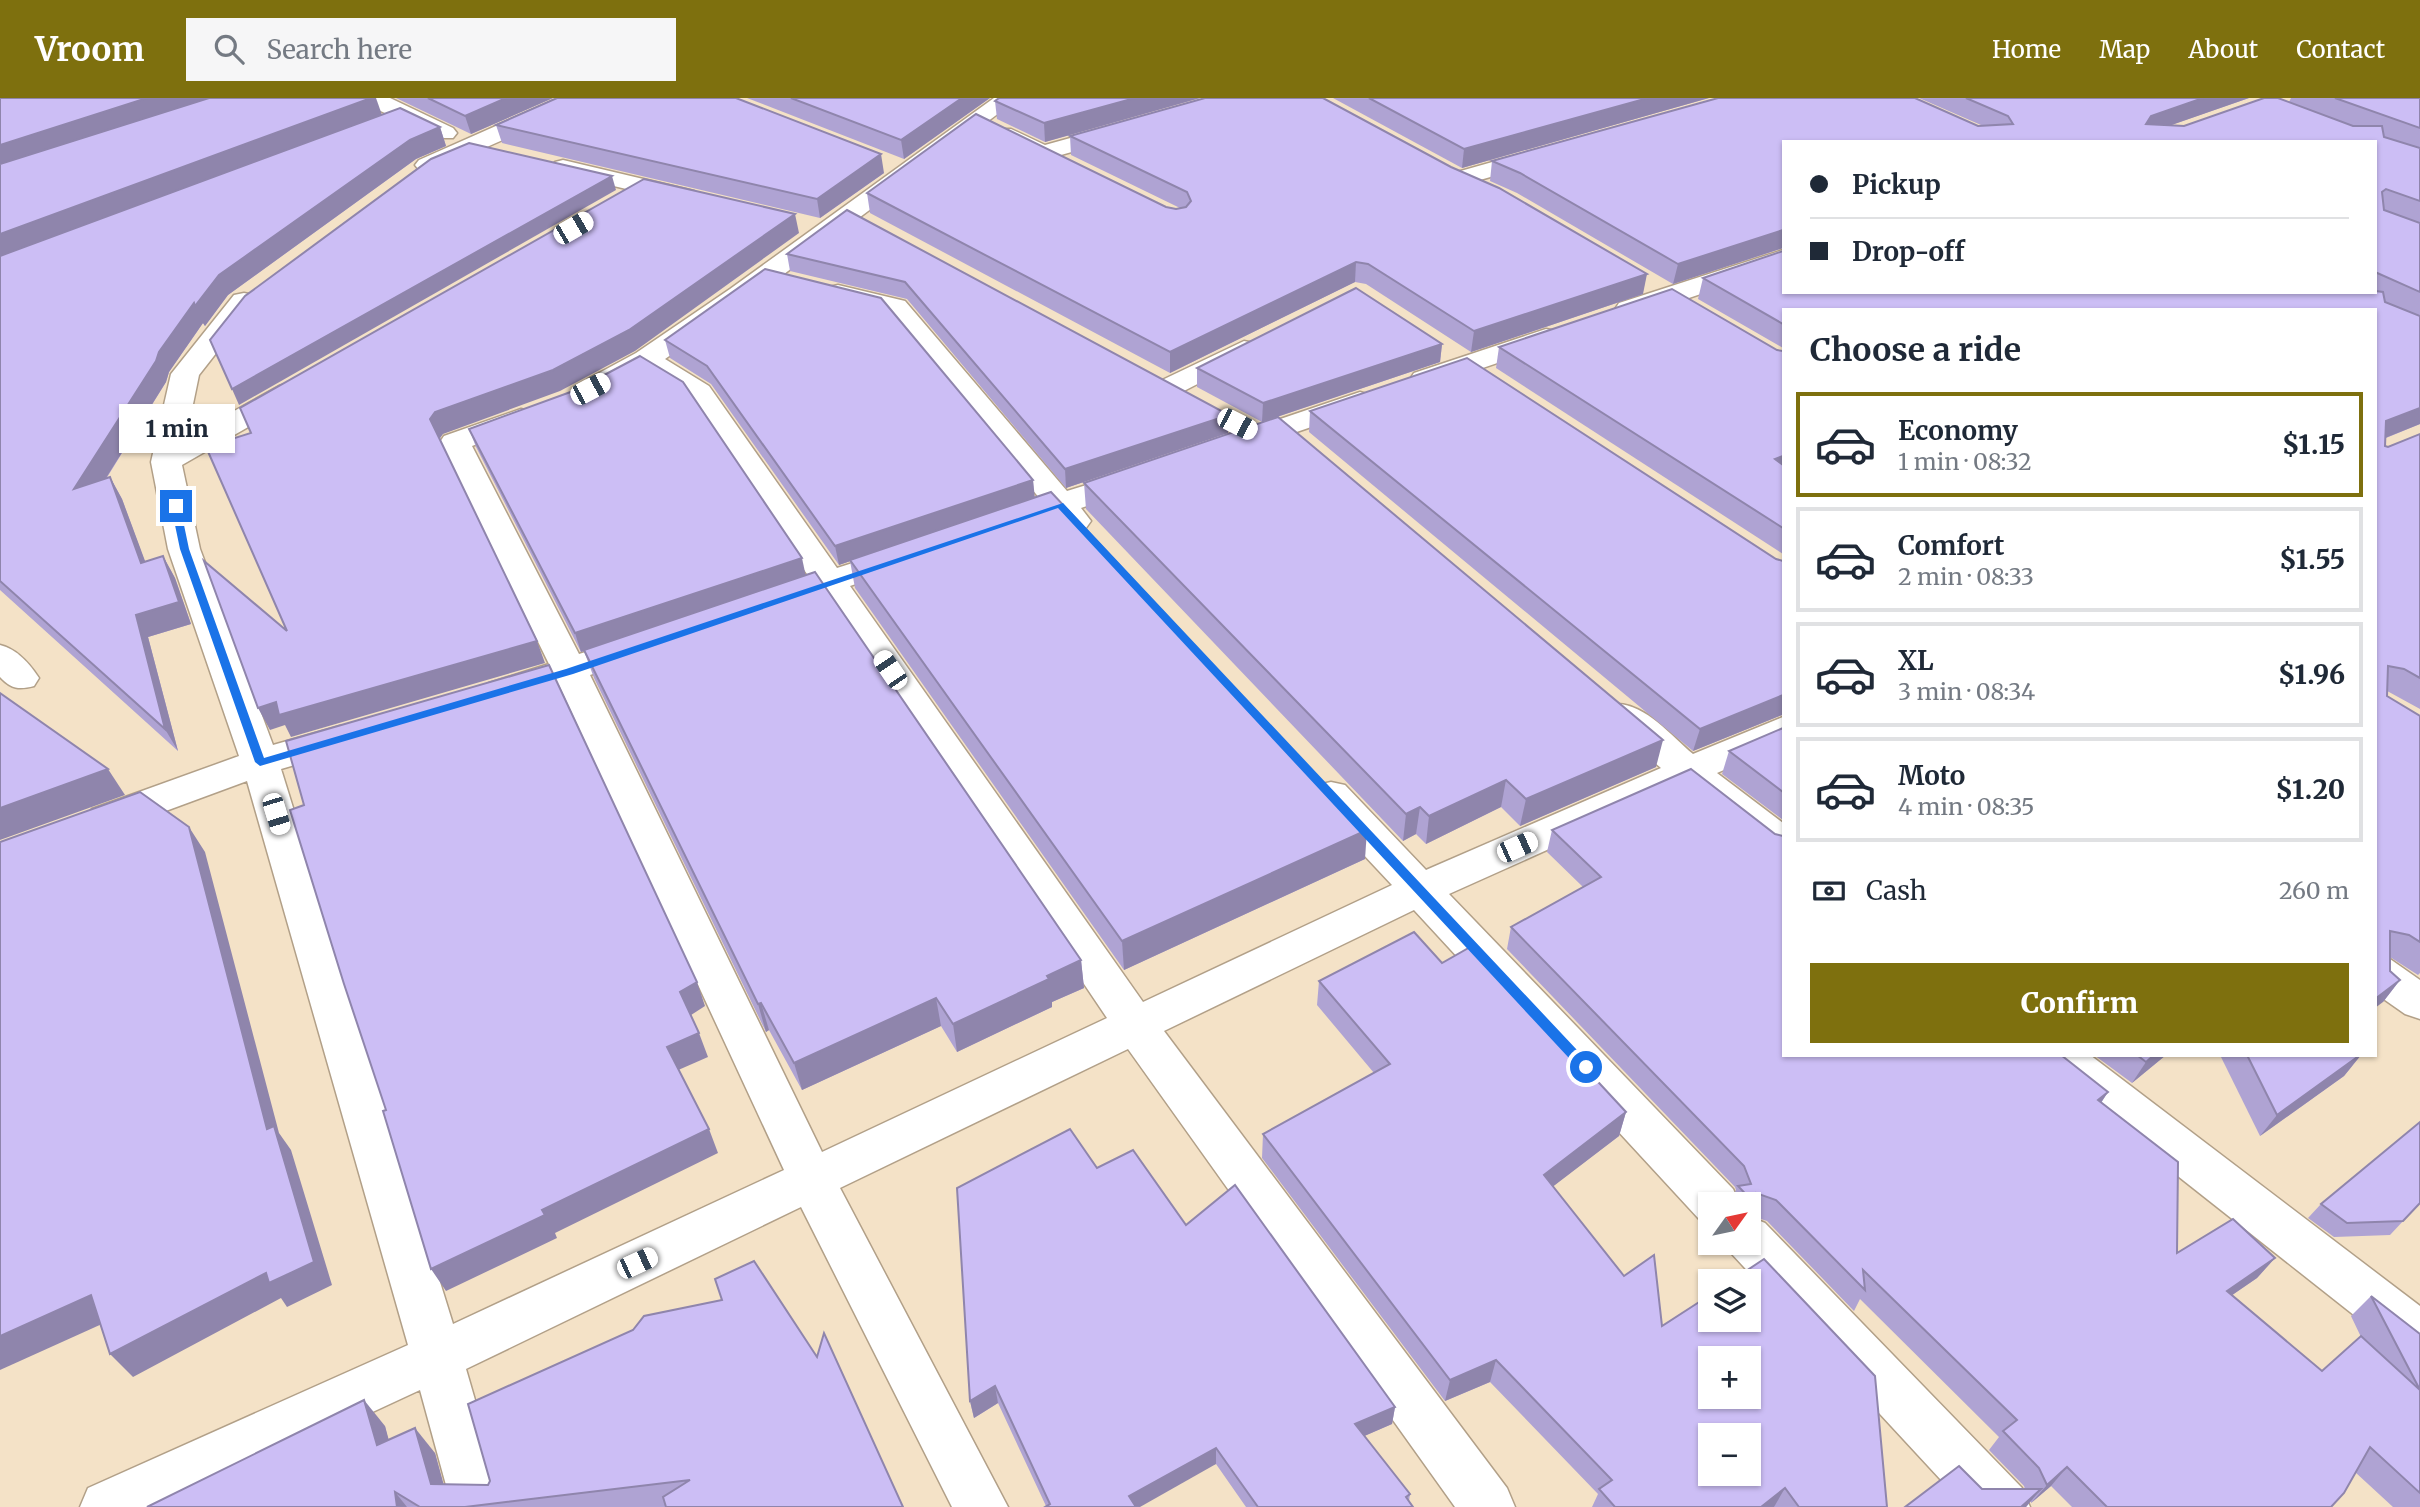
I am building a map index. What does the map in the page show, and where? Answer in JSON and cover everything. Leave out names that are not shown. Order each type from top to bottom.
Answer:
[{"type":"street","points":[[372,98],[471,146],[512,155]]},
{"type":"street","points":[[404,182],[426,166],[578,98]]},
{"type":"street","points":[[981,1507],[812,1180],[569,671],[455,442],[565,402],[646,359],[837,224],[895,166],[977,121],[1008,98]]},
{"type":"street","points":[[384,125],[410,115]]},
{"type":"street","points":[[977,121],[1079,171]]},
{"type":"street","points":[[1043,153],[1144,124]]},
{"type":"street","points":[[1459,179],[1562,149]]},
{"type":"street","points":[[538,161],[710,202]]},
{"type":"street","points":[[1436,166],[1495,195]]},
{"type":"street","points":[[610,207],[645,187]]},
{"type":"street","points":[[1210,453],[1271,432],[1480,372],[1587,323],[1782,258]]},
{"type":"street","points":[[765,275],[895,307],[1060,505],[1098,545]]},
{"type":"street","points":[[272,279],[240,303],[184,374],[166,462],[184,549],[260,762],[479,1507]]},
{"type":"street","points":[[1168,388],[1274,334]]},
{"type":"street","points":[[1435,342],[1480,372]]},
{"type":"street","points":[[646,359],[699,392],[1135,1025],[1488,1507]]},
{"type":"street","points":[[166,462],[310,380]]},
{"type":"street","points":[[1226,418],[1271,432],[1314,455]]},
{"type":"street","points":[[983,530],[1160,470]]},
{"type":"street","points":[[751,608],[932,547]]},
{"type":"street","points":[[479,698],[660,640]]},
{"type":"street","points":[[1592,689],[1688,770],[1782,843]]},
{"type":"street","points":[[107,1507],[437,1357],[1419,890],[1782,729]]},
{"type":"street","points":[[78,830],[260,762],[363,732]]},
{"type":"street","points":[[1306,769],[1705,1192]]},
{"type":"street","points":[[2377,972],[2420,1002]]},
{"type":"street","points":[[2060,1057],[2420,1336]]},
{"type":"street","points":[[1761,1252],[2003,1507]]},
{"type":"building","points":[[0,98],[147,98],[0,145]]},
{"type":"building","points":[[209,98],[371,98],[0,234],[0,164]]},
{"type":"building","points":[[428,98],[506,98],[465,116]]},
{"type":"building","points":[[557,98],[736,98],[881,154],[817,199],[496,125]]},
{"type":"building","points":[[791,98],[962,98],[901,140]]},
{"type":"building","points":[[999,98],[1135,98],[1044,123],[995,101]]},
{"type":"building","points":[[1205,98],[1323,98],[1451,167],[1499,188],[1647,274],[1474,331],[1368,264],[1356,262],[1170,352],[867,193],[976,114],[1166,207],[1186,207],[1191,201],[1187,192],[1070,136]]},
{"type":"building","points":[[1369,98],[1648,98],[1464,149]]},
{"type":"building","points":[[1718,98],[1915,98],[1978,126],[2013,124],[2008,116],[1966,98],[2203,98],[2151,116],[2146,124],[2184,126],[2264,98],[2278,98],[2353,126],[2382,126],[2384,137],[2420,148],[2420,201],[2386,189],[2382,192],[2384,210],[2420,223],[2420,292],[2377,273],[2377,140],[1782,140],[1782,230],[1678,264],[1520,173],[1492,161]]},
{"type":"building","points":[[2335,98],[2420,98],[2420,128]]},
{"type":"building","points":[[400,108],[440,127],[410,140],[219,275],[195,306],[194,303],[159,352],[156,361],[74,489],[110,477],[141,563],[163,556],[179,602],[136,615],[165,729],[0,581],[0,256]]},
{"type":"building","points":[[469,143],[612,176],[232,389],[210,340],[245,296],[431,159]]},
{"type":"building","points":[[644,179],[795,214],[629,330],[553,370],[435,412],[430,419],[537,641],[279,715],[276,702],[258,708],[204,561],[287,631],[206,447],[251,433],[240,408]]},
{"type":"building","points":[[847,210],[1229,415],[1065,469],[905,282],[787,254]]},
{"type":"building","points":[[1782,251],[1782,294],[2377,294],[2377,291],[2383,292],[2385,302],[2420,316],[2420,408],[2386,421],[2385,446],[2420,434],[2420,678],[2404,669],[2388,666],[2387,696],[2420,716],[2420,942],[2409,935],[2390,931],[2390,971],[2400,980],[2377,997],[2377,308],[1782,308],[1782,323],[1703,278]]},
{"type":"building","points":[[765,269],[881,298],[1033,480],[835,546],[707,366],[665,340]]},
{"type":"building","points":[[1356,288],[1442,344],[1263,403],[1197,368]]},
{"type":"building","points":[[1672,289],[1782,351],[1782,456],[1775,459],[1782,464],[1782,527],[1499,347]]},
{"type":"building","points":[[640,356],[683,382],[802,558],[575,633],[469,429],[576,390]]},
{"type":"building","points":[[1467,358],[1782,561],[1782,695],[1700,729],[1310,411]]},
{"type":"building","points":[[1278,417],[1663,740],[1526,799],[1506,780],[1429,816],[1420,807],[1406,814],[1084,483]]},
{"type":"building","points":[[1051,492],[1367,830],[1122,941],[850,560]]},
{"type":"building","points":[[815,572],[1081,960],[1047,976],[1049,979],[953,1024],[936,998],[794,1063],[761,1003],[758,1004],[584,650]]},
{"type":"building","points":[[549,665],[697,982],[680,992],[699,1033],[667,1047],[709,1129],[542,1210],[545,1215],[431,1269],[383,1111],[386,1110],[290,810],[304,805],[286,741]]},
{"type":"building","points":[[0,693],[108,769],[0,808]]},
{"type":"building","points":[[1782,728],[1782,791],[1729,751]]},
{"type":"building","points":[[1691,769],[1775,834],[1782,836],[1782,1057],[2064,1057],[2108,1092],[2098,1100],[2178,1162],[2177,1253],[2233,1219],[2275,1258],[2227,1291],[2322,1371],[2361,1336],[2420,1390],[2420,1493],[2370,1447],[2344,1493],[2331,1507],[2107,1507],[2067,1467],[2047,1485],[2039,1468],[2003,1431],[2017,1420],[1863,1270],[1865,1290],[1776,1200],[1761,1195],[1761,1192],[1744,1192],[1738,1186],[1751,1184],[1744,1166],[1511,927],[1601,877],[1552,830]]},
{"type":"building","points":[[140,792],[189,827],[267,1129],[274,1126],[314,1262],[269,1283],[266,1273],[110,1354],[91,1295],[0,1336],[0,842]]},
{"type":"building","points":[[1414,932],[1442,963],[1472,946],[1626,1112],[1544,1175],[1624,1276],[1654,1255],[1662,1326],[1698,1303],[1698,1332],[1761,1332],[1761,1269],[1749,1269],[1764,1259],[1875,1376],[1887,1507],[1799,1507],[1785,1488],[1761,1507],[1615,1507],[1599,1489],[1612,1480],[1496,1360],[1450,1380],[1263,1134],[1390,1064],[1319,981]]},
{"type":"building","points":[[2248,1057],[2357,1057],[2277,1115]]},
{"type":"building","points":[[2420,1122],[2420,1203],[2403,1221],[2347,1223],[2321,1204]]},
{"type":"building","points":[[1070,1129],[1097,1168],[1133,1150],[1186,1225],[1235,1185],[1395,1407],[1355,1424],[1410,1494],[1406,1497],[1413,1507],[1258,1507],[1216,1448],[1129,1496],[1136,1507],[1045,1507],[1050,1504],[995,1386],[970,1401],[957,1188]]},
{"type":"building","points":[[754,1261],[817,1357],[824,1333],[903,1507],[666,1507],[663,1497],[690,1480],[465,1507],[420,1507],[395,1492],[397,1507],[147,1507],[364,1400],[377,1445],[415,1428],[431,1484],[488,1485],[490,1481],[468,1404],[633,1330],[644,1316],[722,1300],[715,1279]]},
{"type":"building","points":[[2371,1296],[2420,1334],[2420,1390]]},
{"type":"building","points":[[1959,1466],[1982,1489],[2041,1489],[2021,1507],[1905,1507]]},
{"type":"route","points":[[176,506],[184,549],[260,762],[569,671],[1060,505],[1586,1067]]}]
